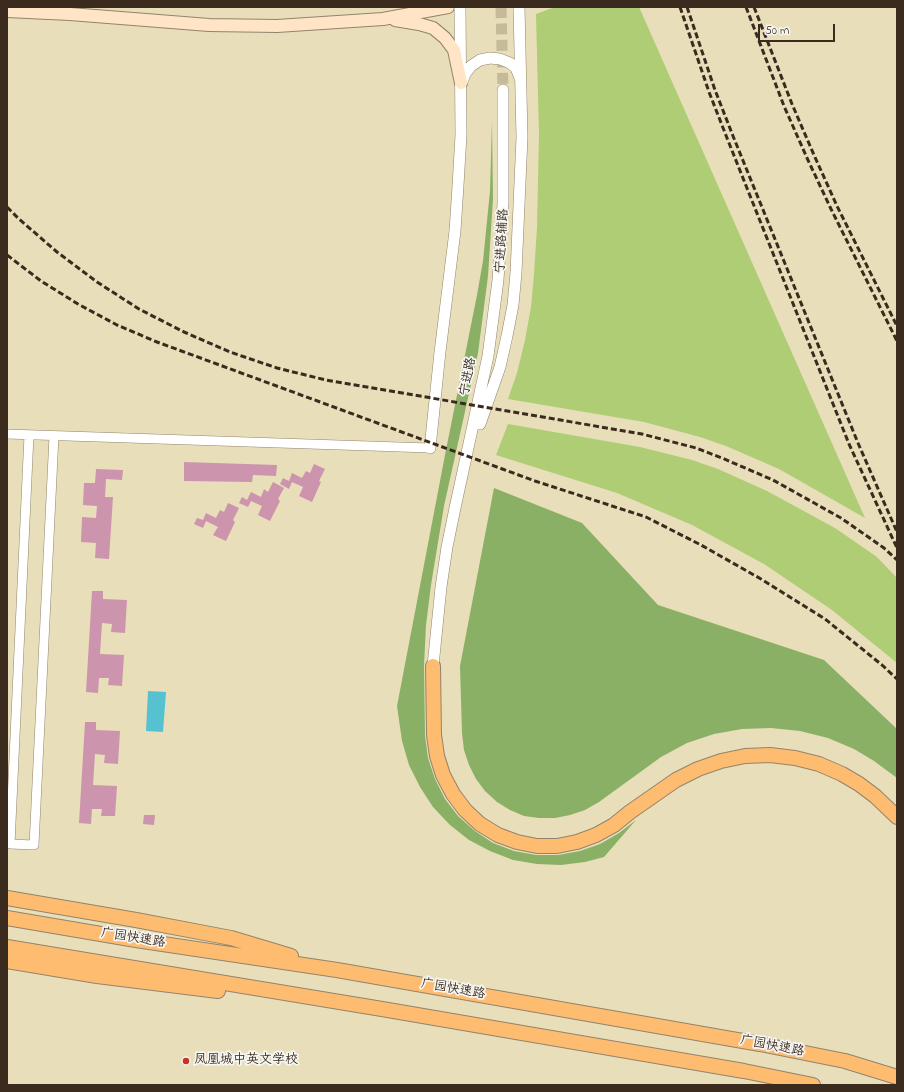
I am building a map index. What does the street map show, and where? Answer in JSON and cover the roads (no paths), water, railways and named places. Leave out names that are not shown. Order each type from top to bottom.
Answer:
[{"type":"highway","points":[[433,666],[434,735],[437,756],[443,775],[453,794],[465,810],[480,824],[498,835],[517,842],[537,846],[557,846],[577,842],[596,835],[614,825],[676,780],[698,769],[721,761],[745,756],[770,755],[789,757],[819,764],[842,774],[859,784],[875,796],[897,817]]},
{"type":"highway","points":[[7,898],[231,938],[337,970]]},
{"type":"highway","name":"广园快速路","points":[[7,918],[136,940],[337,970],[760,1044],[845,1061],[897,1077]]},
{"type":"highway","points":[[7,947],[382,1009],[744,1071],[813,1085]]},
{"type":"highway","points":[[7,960],[97,976],[179,987],[382,1009]]},
{"type":"main road","points":[[7,11],[243,26],[311,25],[384,19],[448,7]]},
{"type":"main road","points":[[384,19],[419,24],[433,28],[445,38],[454,50],[462,83]]},
{"type":"street","points":[[7,434],[430,448],[455,231],[461,135],[462,83],[460,7]]},
{"type":"street","name":"宁进路辅路","points":[[463,469],[500,367],[513,305],[522,136],[522,84],[519,7]]},
{"type":"street","points":[[462,83],[465,74],[471,66],[480,60],[490,58],[500,59],[510,63],[518,72],[522,84]]},
{"type":"street","name":"宁进路","points":[[433,666],[440,595],[447,547],[488,356],[498,280],[503,204],[503,90]]},
{"type":"street","points":[[29,435],[10,844],[34,845],[54,436]]},
{"type":"water","points":[[148,691],[166,692],[163,732],[146,731]]},
{"type":"tunnel","points":[[501,7],[503,90]]},
{"type":"railway","points":[[680,7],[709,92],[849,444],[897,548]]},
{"type":"railway","points":[[687,7],[715,90],[733,136],[858,443],[897,532]]},
{"type":"railway","points":[[746,7],[784,106],[807,158],[897,341]]},
{"type":"railway","points":[[754,7],[792,104],[814,155],[837,206],[897,326]]},
{"type":"railway","points":[[7,207],[57,252],[97,282],[139,309],[184,332],[230,352],[277,368],[326,380],[642,434],[696,448],[773,480],[841,518],[884,548],[897,560]]},
{"type":"railway","points":[[7,255],[41,281],[78,304],[117,325],[157,342],[535,481],[646,517],[701,545],[761,579],[825,619],[897,679]]},
{"type":"place","name":"凤凰城中英文学校","points":[[186,1061]]}]
